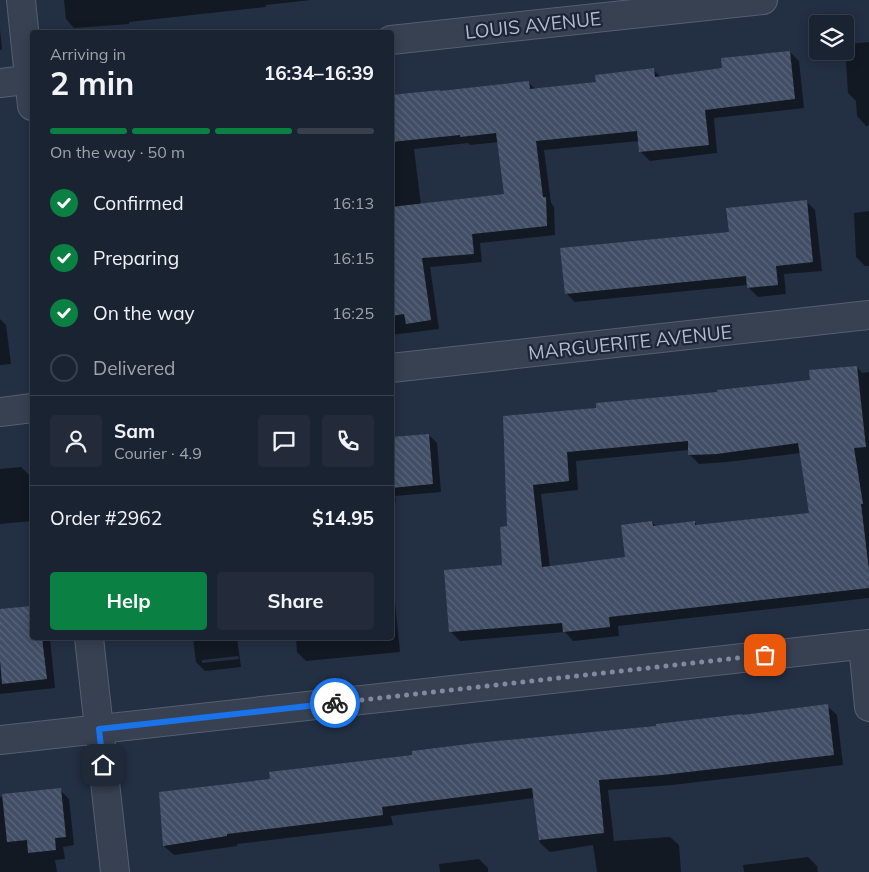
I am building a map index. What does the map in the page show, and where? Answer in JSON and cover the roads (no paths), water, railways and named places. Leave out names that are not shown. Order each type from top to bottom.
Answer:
[{"type":"street","points":[[21,0],[30,72]]},
{"type":"street","name":"LOUIS AVENUE","points":[[394,40],[763,0]]},
{"type":"street","points":[[0,83],[30,88]]},
{"type":"street","name":"MARGUERITE AVENUE","points":[[394,368],[869,315]]},
{"type":"street","points":[[0,412],[30,408]]},
{"type":"street","points":[[89,640],[115,872]]},
{"type":"street","points":[[0,740],[866,644],[869,707]]}]
